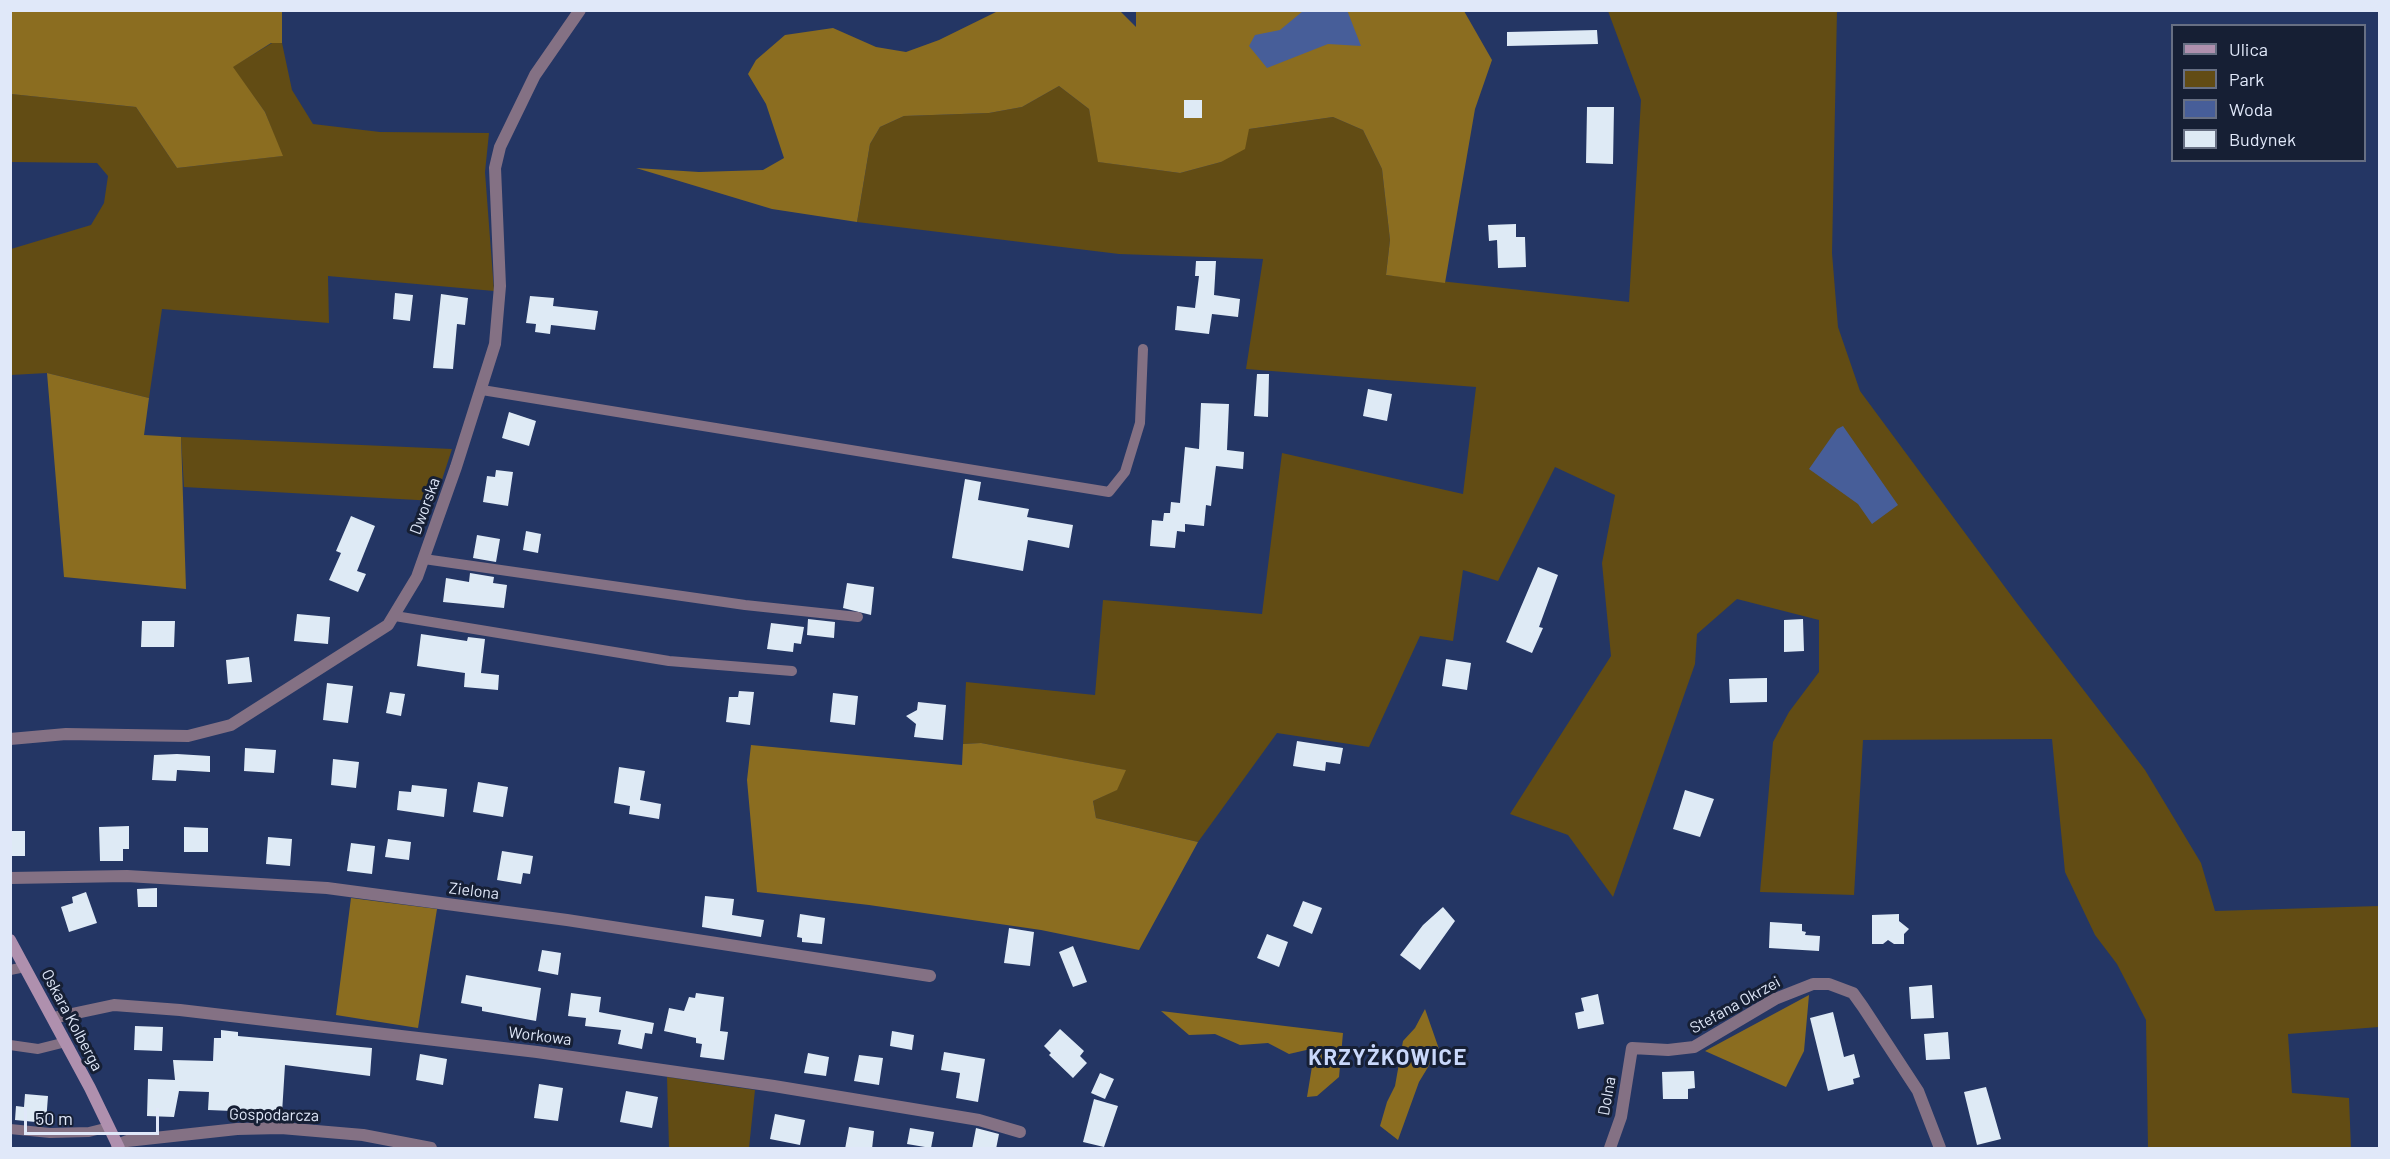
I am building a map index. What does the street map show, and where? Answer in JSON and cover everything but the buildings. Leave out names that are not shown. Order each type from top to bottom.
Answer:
[{"type":"main road","name":"Oskara Kolberga","points":[[10,940],[66,1042],[118,1147]]},
{"type":"street","name":"Dworska","points":[[10,739],[66,734],[188,736],[231,725],[388,625],[417,577],[424,559],[482,390],[495,344],[500,286],[495,168],[500,147],[535,75],[580,10]]},
{"type":"street","name":"Zielona","points":[[10,878],[127,876],[327,888],[567,920],[930,976]]},
{"type":"street","name":"Stefana Okrzei","points":[[1632,1048],[1668,1050],[1694,1047],[1775,999],[1813,984],[1842,987],[1853,993],[1918,1090],[1940,1149]]},
{"type":"street","name":"Workowa","points":[[53,1018],[114,1005],[180,1010],[525,1050],[751,1082],[968,1118],[1020,1132]]},
{"type":"street","name":"Dolna","points":[[1610,1149],[1621,1118],[1632,1048]]},
{"type":"street","name":"Gospodarcza","points":[[118,1147],[237,1129],[281,1128],[363,1135],[430,1149]]},
{"type":"lane","points":[[482,390],[1109,492],[1125,472],[1140,423],[1143,349]]},
{"type":"lane","points":[[424,559],[745,605],[858,617]]},
{"type":"lane","points":[[395,616],[669,661],[792,671]]},
{"type":"lane","points":[[10,970],[25,967]]},
{"type":"lane","points":[[10,1045],[38,1048],[66,1042]]},
{"type":"lane","points":[[10,1129],[50,1133],[89,1132],[109,1127]]},
{"type":"green space","points":[[1608,11],[1837,11],[1832,253],[1838,327],[1860,391],[2016,602],[2145,770],[2201,863],[2215,911],[2379,906],[2379,1027],[2288,1034],[2292,1093],[2349,1098],[2351,1148],[2148,1148],[2146,1020],[2117,964],[2095,935],[2065,872],[2052,739],[1863,740],[1854,895],[1760,892],[1773,742],[1789,712],[1819,672],[1819,620],[1737,599],[1697,634],[1695,664],[1613,897],[1568,835],[1510,814],[1611,656],[1602,563],[1615,495],[1555,467],[1498,581],[1463,570],[1453,641],[1420,636],[1369,747],[1277,733],[1198,842],[1096,818],[1093,801],[1116,790],[1125,770],[981,743],[963,744],[966,682],[1095,695],[1103,600],[1262,614],[1282,453],[1463,494],[1476,387],[1246,369],[1263,259],[1119,254],[857,222],[870,144],[880,127],[904,116],[989,113],[1022,107],[1059,86],[1089,109],[1099,162],[1180,173],[1221,162],[1249,129],[1333,117],[1363,130],[1382,169],[1390,240],[1386,275],[1629,302],[1641,100]]},
{"type":"green space","points":[[272,43],[282,43],[292,90],[313,124],[380,132],[489,133],[485,172],[494,291],[328,276],[329,323],[162,309],[149,398],[47,373],[11,375],[11,249],[91,225],[104,203],[108,176],[97,163],[11,162],[11,94],[136,107],[177,168],[282,156],[265,112],[232,67]]},
{"type":"green space","points":[[181,437],[452,449],[435,501],[184,487]]},
{"type":"green space","points":[[667,1077],[755,1090],[749,1148],[669,1148]]},
{"type":"shaded area","points":[[10,11],[282,11],[282,43],[271,43],[233,67],[265,112],[283,156],[177,168],[136,107],[11,94]]},
{"type":"shaded area","points":[[998,11],[1120,11],[1136,27],[1136,11],[1464,11],[1492,60],[1475,109],[1445,283],[1386,275],[1390,240],[1382,169],[1363,130],[1333,117],[1249,129],[1245,149],[1221,162],[1180,173],[1098,162],[1089,109],[1059,86],[1022,107],[989,113],[904,116],[880,127],[870,144],[857,222],[772,209],[636,168],[699,172],[763,170],[784,158],[766,104],[748,74],[756,60],[785,35],[833,28],[876,47],[906,52],[939,40]]},
{"type":"shaded area","points":[[47,373],[149,398],[144,435],[181,437],[186,589],[64,577]]},
{"type":"shaded area","points":[[981,743],[1126,770],[1117,790],[1093,801],[1096,818],[1198,842],[1139,950],[1041,930],[869,905],[757,892],[747,780],[751,745],[962,765],[963,744]]},
{"type":"shaded area","points":[[351,898],[437,909],[418,1028],[336,1015]]},
{"type":"shaded area","points":[[1809,995],[1804,1051],[1786,1087],[1705,1051]]},
{"type":"shaded area","points":[[1425,1009],[1439,1049],[1419,1082],[1398,1140],[1380,1126],[1387,1102],[1395,1086],[1403,1041],[1415,1028]]},
{"type":"shaded area","points":[[1161,1011],[1343,1033],[1339,1077],[1317,1096],[1307,1097],[1315,1048],[1289,1054],[1268,1043],[1240,1045],[1215,1034],[1189,1035]]},
{"type":"water","points":[[1347,10],[1361,46],[1328,44],[1267,68],[1249,46],[1255,35],[1280,30],[1303,11]]},
{"type":"water","points":[[1843,426],[1898,505],[1872,524],[1858,504],[1809,469],[1837,429]]},
{"type":"district","name":"KRZYŻKOWICE","points":[[1388,1058]]}]
